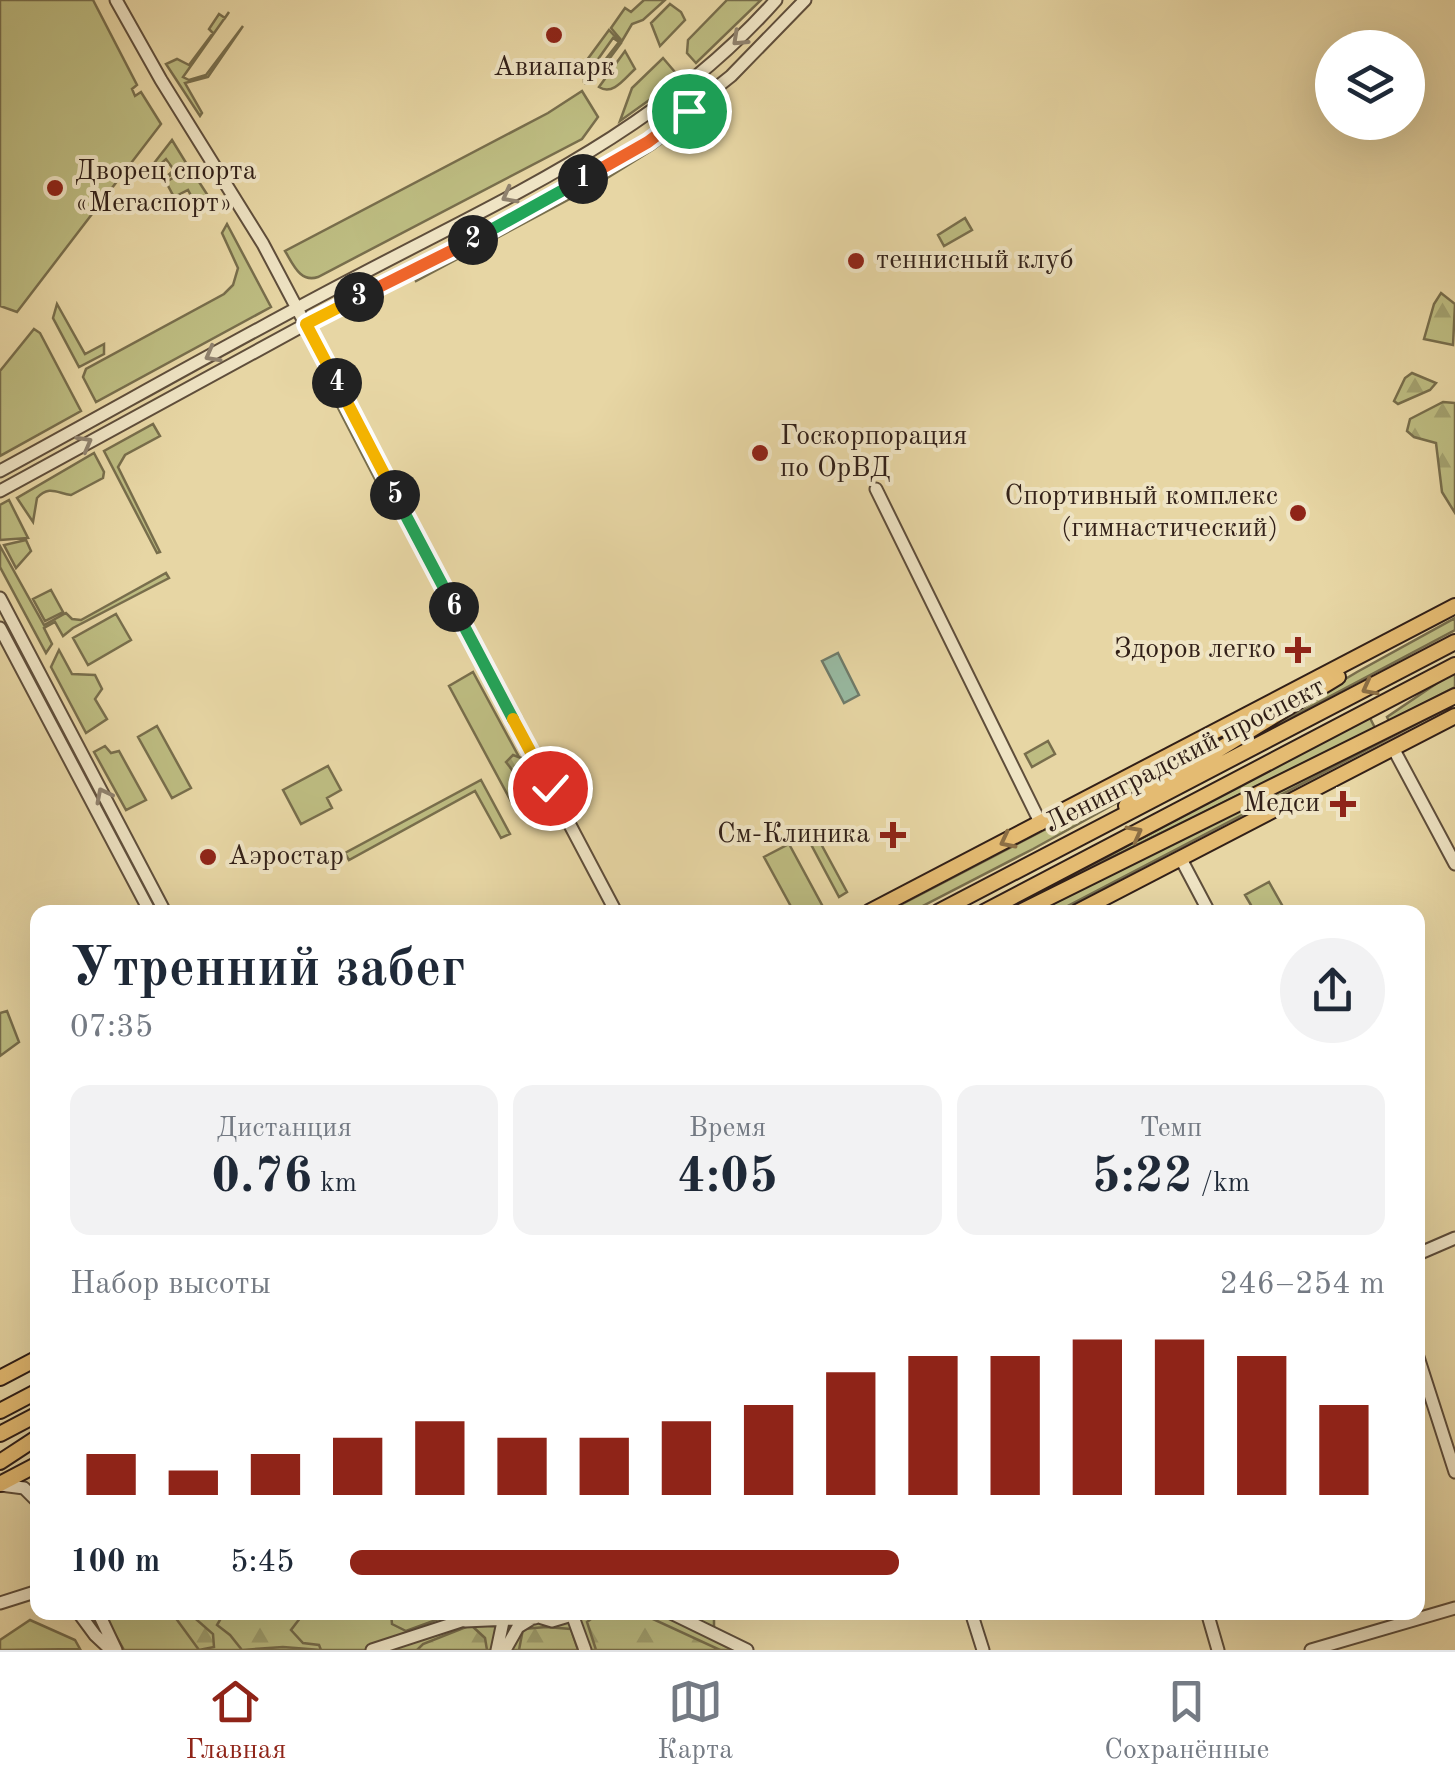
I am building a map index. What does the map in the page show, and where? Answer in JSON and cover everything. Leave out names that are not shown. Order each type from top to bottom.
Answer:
[{"type":"main road","points":[[883,905],[1455,606]]},
{"type":"main road","points":[[1040,859],[1404,634]]},
{"type":"main road","name":"Ленинградский проспект","points":[[951,905],[1455,642]]},
{"type":"main road","name":"Ленинградский проспект","points":[[997,905],[1455,664]]},
{"type":"main road","points":[[1034,905],[1455,696]]},
{"type":"main road","points":[[1090,905],[1455,716]]},
{"type":"main road","points":[[0,1378],[30,1362]]},
{"type":"main road","points":[[0,1402],[30,1393]]},
{"type":"main road","points":[[0,1412],[30,1395]]},
{"type":"main road","points":[[0,1434],[30,1418]]},
{"type":"main road","points":[[0,1462],[30,1442]]},
{"type":"main road","points":[[0,1484],[30,1468]]},
{"type":"street","points":[[116,0],[242,208],[306,324],[612,905]]},
{"type":"street","points":[[0,471],[630,128],[699,76],[776,0]]},
{"type":"street","points":[[0,490],[306,324],[468,243],[648,142],[731,76],[805,0]]},
{"type":"street","points":[[876,490],[1041,824]]},
{"type":"street","points":[[0,598],[161,905]]},
{"type":"street","points":[[0,628],[146,905]]},
{"type":"street","points":[[1393,748],[1455,864]]},
{"type":"street","points":[[1181,858],[1204,905]]},
{"type":"street","points":[[1425,1251],[1455,1238]]},
{"type":"street","points":[[1425,1378],[1455,1472]]},
{"type":"street","points":[[0,1484],[24,1488],[30,1494]]},
{"type":"street","points":[[0,1603],[30,1592]]},
{"type":"street","points":[[1425,1617],[1455,1608]]},
{"type":"street","points":[[84,1620],[94,1635],[114,1650]]},
{"type":"street","points":[[101,1620],[114,1650]]},
{"type":"street","points":[[372,1650],[475,1620]]},
{"type":"street","points":[[497,1650],[503,1620]]},
{"type":"street","points":[[505,1650],[525,1620]]},
{"type":"street","points":[[579,1620],[584,1650]]},
{"type":"street","points":[[685,1620],[747,1650]]},
{"type":"street","points":[[975,1620],[984,1650]]},
{"type":"street","points":[[1209,1620],[1218,1650]]},
{"type":"street","points":[[1311,1650],[1414,1620]]},
{"type":"green space","name":"Дворец спорта «Мегаспорт»","points":[[0,0],[93,0],[137,85],[132,89],[135,96],[141,92],[161,124],[17,312],[0,306]]},
{"type":"green space","points":[[644,0],[665,0],[643,20],[632,24],[622,41],[611,28],[625,8],[631,12]]},
{"type":"green space","points":[[727,0],[761,0],[696,63],[687,53],[688,40]]},
{"type":"green space","points":[[670,4],[685,20],[660,46],[651,23]]},
{"type":"green space","points":[[219,14],[225,18],[183,77],[189,80],[206,75],[243,26],[208,77],[185,83],[202,113],[200,116],[166,64],[177,59],[189,65],[213,33],[209,29]]},
{"type":"green space","points":[[609,30],[621,43],[592,82],[587,83],[619,42],[613,38],[584,79],[584,64]]},
{"type":"green space","points":[[625,51],[635,69],[614,88],[599,87]]},
{"type":"green space","points":[[663,58],[680,78],[620,121],[632,88]]},
{"type":"green space","points":[[582,91],[598,117],[582,139],[318,277],[306,277],[294,267],[285,251],[548,113]]},
{"type":"green space","points":[[695,114],[654,149],[596,185],[416,281],[414,277],[615,168]]},
{"type":"green space","points":[[172,140],[188,166],[164,179],[174,170],[166,159],[148,171]]},
{"type":"green space","points":[[190,168],[214,205],[208,210],[198,209],[188,190],[174,197],[166,182]]},
{"type":"green space","points":[[965,218],[972,230],[944,246],[938,235]]},
{"type":"green space","points":[[227,224],[271,307],[96,402],[83,377],[86,369],[224,294],[233,285],[238,268],[222,233]]},
{"type":"green space","points":[[1441,293],[1455,304],[1453,345],[1424,339]]},
{"type":"green space","points":[[57,304],[85,354],[104,344],[104,354],[79,367],[53,318]]},
{"type":"green space","points":[[34,329],[40,333],[81,411],[0,456],[0,371]]},
{"type":"green space","points":[[1412,373],[1436,383],[1430,390],[1398,404],[1394,401],[1405,378]]},
{"type":"green space","points":[[328,381],[397,515],[394,516],[325,383]]},
{"type":"green space","points":[[1443,402],[1455,403],[1455,513],[1442,492],[1436,443],[1407,431],[1410,419]]},
{"type":"green space","points":[[153,424],[160,436],[125,455],[118,467],[160,552],[157,553],[104,451]]},
{"type":"green space","points":[[94,453],[103,478],[71,495],[53,491],[41,494],[33,522],[17,498]]},
{"type":"green space","points":[[9,500],[28,538],[0,540],[0,505]]},
{"type":"green space","points":[[26,540],[31,551],[16,568],[4,545]]},
{"type":"green space","points":[[0,546],[44,625],[66,613],[81,620],[166,573],[169,578],[63,636],[55,622],[44,628],[52,644],[46,653],[0,567]]},
{"type":"green space","points":[[51,590],[63,612],[45,621],[33,599]]},
{"type":"green space","points":[[116,614],[131,640],[88,665],[73,638]]},
{"type":"green space","points":[[1455,618],[1455,630],[1208,761],[1357,672]]},
{"type":"green space","points":[[59,650],[72,674],[95,675],[102,689],[95,699],[107,719],[86,733],[51,667]]},
{"type":"green space","points":[[1455,671],[1455,687],[1389,721],[1387,717]]},
{"type":"green space","points":[[473,672],[538,792],[513,805],[449,686]]},
{"type":"green space","points":[[1455,704],[1069,905],[1051,905]]},
{"type":"green space","points":[[1280,707],[1033,849],[925,905],[900,905]]},
{"type":"green space","points":[[1369,716],[1375,728],[1053,886]]},
{"type":"green space","points":[[157,726],[191,788],[172,798],[138,737]]},
{"type":"green space","points":[[1048,741],[1055,754],[1032,767],[1025,754]]},
{"type":"green space","points":[[105,746],[111,753],[119,751],[146,800],[126,810],[94,752]]},
{"type":"green space","points":[[513,755],[524,759],[537,789],[534,795],[517,800],[530,786],[527,776],[516,775],[506,762]]},
{"type":"green space","points":[[328,766],[341,790],[327,798],[332,808],[301,824],[283,790]]},
{"type":"green space","points":[[481,780],[510,834],[501,838],[475,791],[349,860],[345,853]]},
{"type":"green space","points":[[814,831],[847,892],[839,897],[806,835]]},
{"type":"green space","points":[[789,844],[822,905],[790,905],[764,857]]},
{"type":"green space","points":[[1269,882],[1282,905],[1251,905],[1245,895]]},
{"type":"green space","points":[[7,1011],[19,1042],[0,1056],[0,1013]]},
{"type":"green space","points":[[30,1620],[75,1640],[80,1649],[0,1650],[0,1640]]},
{"type":"green space","points":[[107,1620],[714,1620],[714,1640],[734,1650],[124,1650]]},
{"type":"green space","points":[[177,1620],[197,1620],[213,1634],[214,1647],[199,1650]]},
{"type":"green space","points":[[220,1620],[299,1620],[291,1630],[303,1643],[319,1645],[321,1650],[242,1650],[217,1625]]},
{"type":"green space","points":[[392,1620],[436,1620],[406,1631]]},
{"type":"green space","points":[[655,1620],[720,1650],[596,1650],[587,1622]]},
{"type":"green space","points":[[471,1625],[485,1638],[487,1650],[417,1650],[423,1644]]},
{"type":"green space","points":[[523,1629],[571,1629],[578,1650],[519,1650]]},
{"type":"shaded area","points":[[838,653],[859,695],[844,703],[822,661]]},
{"type":"place","name":"Авиапарк","points":[[554,35]]},
{"type":"place","name":"Дворец спорта «Мегаспорт»","points":[[55,188]]},
{"type":"place","name":"теннисный клуб","points":[[856,261]]},
{"type":"place","name":"Госкорпорация по ОрВД","points":[[760,453]]},
{"type":"place","name":"Спортивный комплекс (гимнастический)","points":[[1298,513]]},
{"type":"place","name":"Здоров легко","points":[[1298,650]]},
{"type":"place","name":"Медси","points":[[1343,804]]},
{"type":"place","name":"См-Клиника","points":[[893,835]]},
{"type":"place","name":"Аэростар","points":[[208,857]]},
{"type":"route","points":[[550,788],[306,324],[560,193],[648,142],[689,111]]}]
